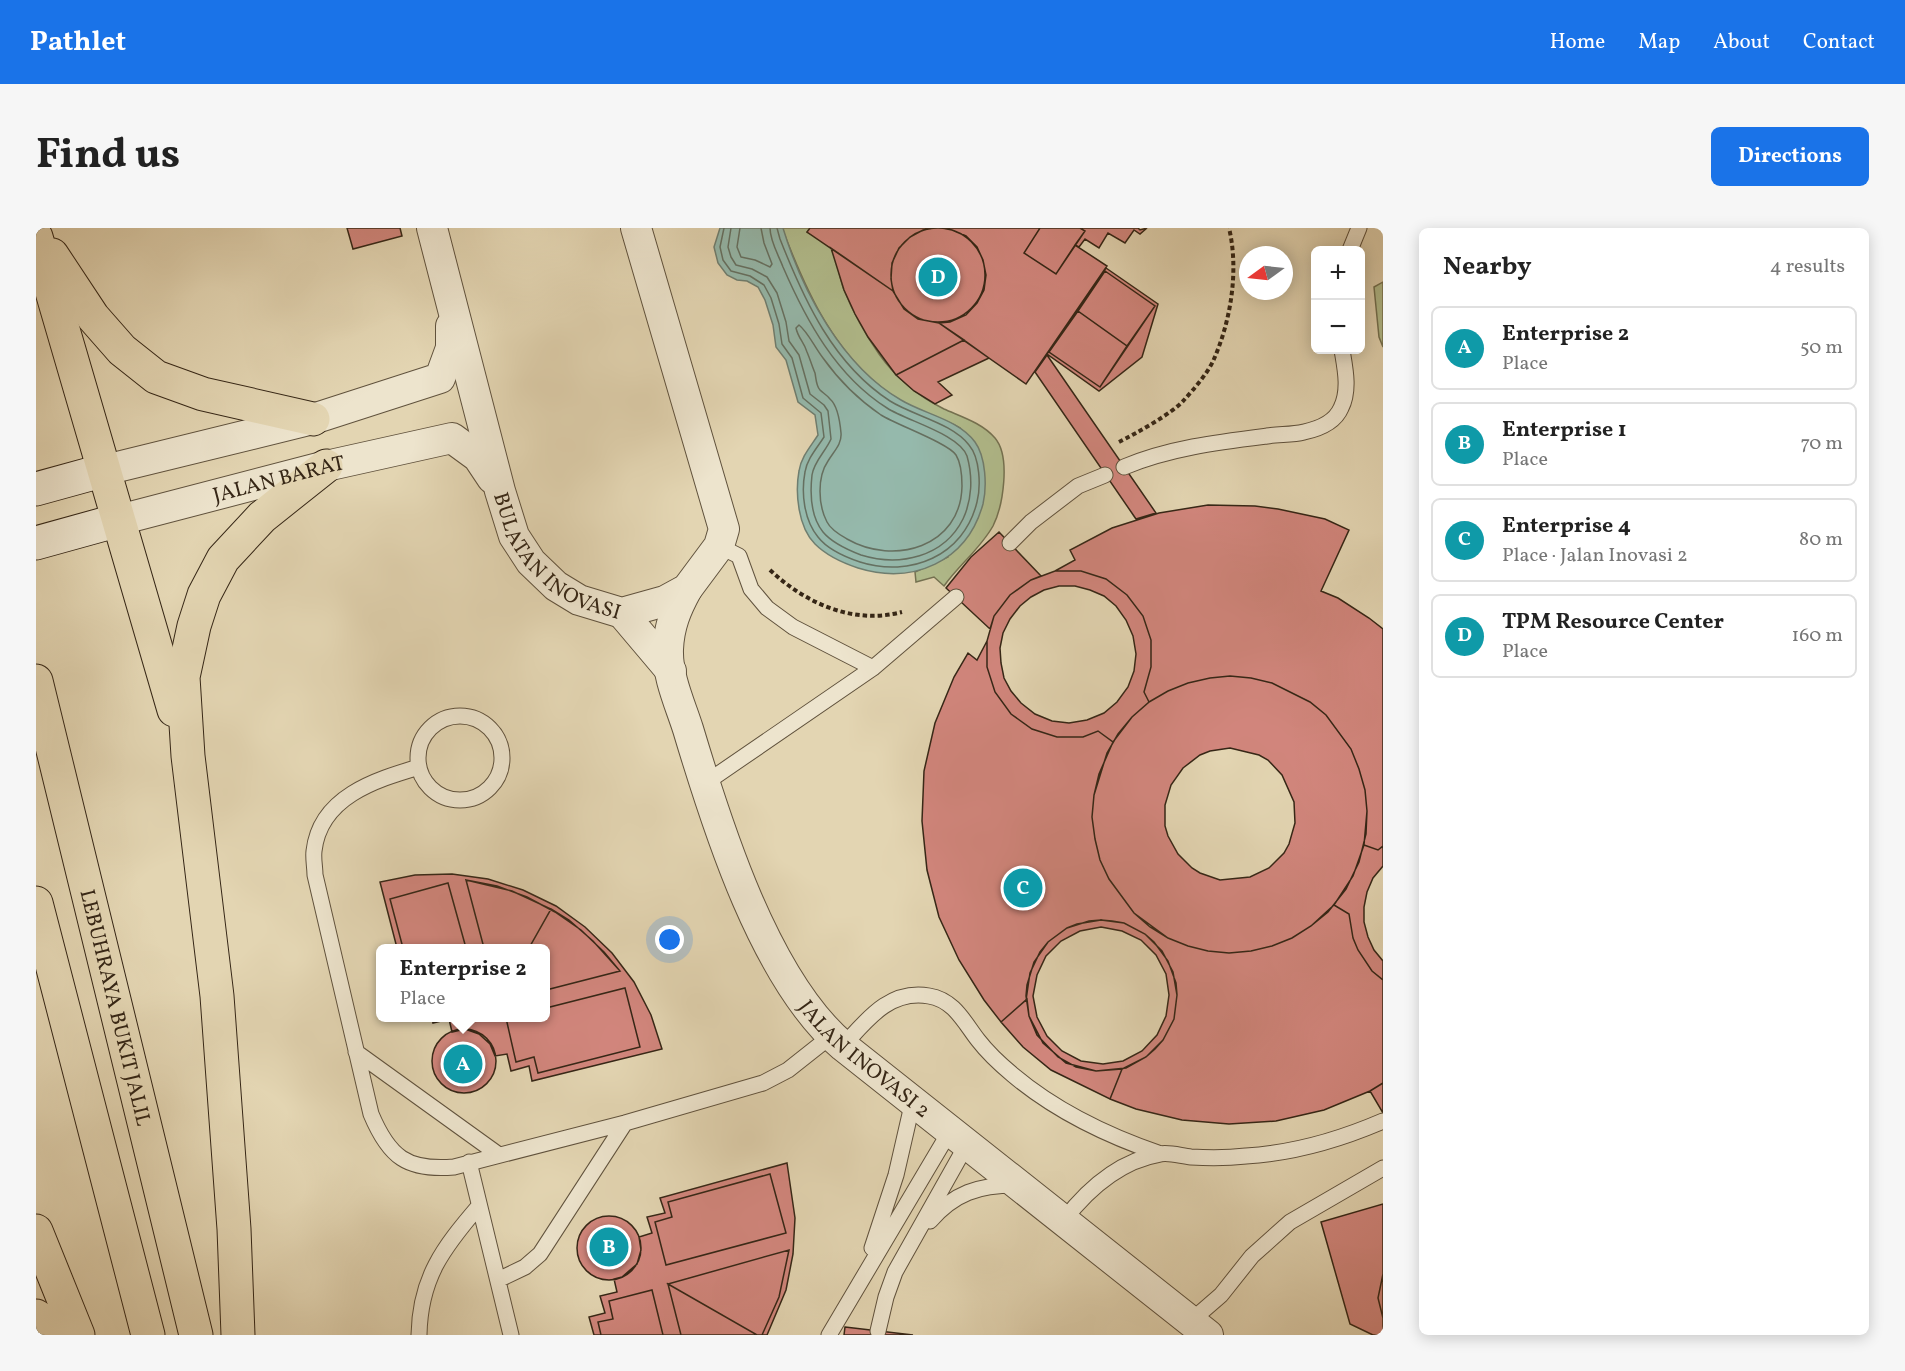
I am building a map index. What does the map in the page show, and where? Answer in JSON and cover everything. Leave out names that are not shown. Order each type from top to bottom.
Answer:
[{"type":"highway","points":[[36,231],[93,317],[122,350],[156,376],[203,394],[313,419]]},
{"type":"highway","points":[[36,237],[188,756]]},
{"type":"highway","points":[[238,1335],[234,1229],[218,996],[188,756],[183,677],[194,626],[204,595],[223,559],[262,517],[326,466]]},
{"type":"highway","name":"LEBUHRAYA BUKIT JALIL","points":[[36,681],[196,1335]]},
{"type":"highway","points":[[36,903],[148,1335]]},
{"type":"highway","points":[[36,1231],[78,1335]]},
{"type":"highway","points":[[36,1316],[64,1335]]},
{"type":"main road","points":[[49,485],[105,470]]},
{"type":"main road","name":"JALAN BARAT","points":[[36,543],[119,520]]},
{"type":"street","name":"BULATAN INOVASI","points":[[432,228],[500,491],[514,536],[531,562],[556,586],[579,600],[622,613],[665,601],[687,589],[719,546]]},
{"type":"street","points":[[636,228],[724,529],[719,546]]},
{"type":"street","points":[[105,470],[313,419],[440,378],[451,348],[450,303]]},
{"type":"street","name":"JALAN BARAT","points":[[119,520],[326,466],[452,438],[478,457],[500,491]]},
{"type":"street","points":[[670,671],[668,650],[674,614],[687,589]]},
{"type":"street","points":[[622,613],[670,671]]},
{"type":"street","name":"JALAN INOVASI 2","points":[[670,671],[704,784],[727,848],[771,948],[798,995],[837,1041],[1200,1328]]},
{"type":"lane","points":[[1352,246],[1359,228]]},
{"type":"lane","points":[[1124,467],[1160,454],[1211,443],[1303,432],[1328,424],[1341,409],[1346,390],[1343,354]]},
{"type":"lane","points":[[1010,543],[1031,522],[1078,486],[1106,475]]},
{"type":"lane","points":[[719,546],[739,556],[751,589],[767,608],[793,627],[873,668]]},
{"type":"lane","points":[[704,784],[873,668],[956,597]]},
{"type":"lane","points":[[455,716],[469,716],[482,721],[496,736],[502,756],[501,769],[495,782],[485,792],[473,798],[459,800],[445,797],[434,790],[424,779],[419,767],[418,752],[430,728],[441,719],[455,716]]},
{"type":"lane","points":[[419,767],[383,777],[363,786],[343,800],[329,813],[319,830],[314,852],[315,875],[371,1114],[380,1135],[394,1153],[413,1165],[432,1169],[454,1167],[625,1123],[763,1083],[837,1041],[875,1010],[909,996],[927,996],[944,1001],[957,1011],[988,1051],[1013,1076],[1042,1097],[1094,1128],[1127,1143],[1161,1154],[1221,1158],[1276,1153],[1302,1149],[1344,1137],[1383,1121]]},
{"type":"lane","points":[[356,1052],[499,1155]]},
{"type":"lane","points":[[854,1293],[884,1215],[899,1164],[913,1101]]},
{"type":"lane","points":[[498,1280],[525,1267],[540,1254],[625,1123]]},
{"type":"lane","points":[[878,1331],[895,1272],[959,1137]]},
{"type":"lane","points":[[829,1335],[854,1293],[959,1137]]},
{"type":"lane","points":[[1064,1220],[1081,1198],[1099,1182],[1122,1168],[1161,1154]]},
{"type":"lane","points":[[469,1162],[511,1335]]},
{"type":"lane","points":[[1200,1328],[1221,1295],[1252,1256],[1290,1222],[1383,1168]]},
{"type":"lane","points":[[909,1246],[941,1209],[959,1197],[988,1186],[1019,1185]]},
{"type":"lane","points":[[419,1335],[426,1286],[435,1263],[479,1206]]},
{"type":"path","points":[[1110,446],[1134,435],[1183,402],[1214,361],[1226,322],[1233,280],[1233,244],[1229,228]]},
{"type":"path","points":[[765,564],[800,594],[828,608],[862,615],[890,615],[908,610]]},
{"type":"green space","points":[[782,228],[810,228],[807,232],[830,247],[844,290],[860,323],[879,354],[900,379],[934,404],[984,428],[1000,446],[1004,482],[997,517],[982,542],[944,586],[934,577],[916,582],[915,572],[948,557],[960,428],[893,396],[855,362],[839,342],[812,299]]},
{"type":"green space","points":[[1383,282],[1383,347],[1379,337],[1374,287]]},
{"type":"water","points":[[720,228],[783,228],[801,277],[813,301],[827,325],[860,368],[901,400],[950,422],[968,434],[975,442],[979,448],[985,472],[983,504],[975,524],[964,541],[951,554],[918,571],[879,573],[846,564],[819,548],[809,537],[799,509],[798,480],[802,461],[818,435],[815,415],[798,402],[786,360],[776,347],[773,325],[758,287],[727,275],[718,263],[714,247]]},
{"type":"building","points":[[347,228],[400,228],[402,236],[353,249]]},
{"type":"building","points":[[810,228],[934,228],[923,230],[910,237],[899,248],[892,263],[893,291],[807,232]]},
{"type":"building","points":[[929,228],[947,228],[972,241],[982,257],[985,275],[982,293],[972,309],[947,322],[929,322],[904,309],[891,284],[891,266],[904,241]]},
{"type":"building","points":[[942,228],[1040,228],[1024,253],[1056,274],[1075,245],[1107,266],[1026,384],[939,323],[950,322],[966,315],[977,303],[984,290],[986,275],[977,247],[966,236]]},
{"type":"building","points":[[1040,228],[1080,228],[1085,231],[1056,274],[1024,253]]},
{"type":"building","points":[[1080,228],[1138,228],[1140,230],[1147,228],[1140,234],[1134,230],[1125,243],[1108,233],[1099,248],[1085,239],[1079,247],[1075,245],[1085,231]]},
{"type":"building","points":[[831,248],[893,291],[904,309],[918,319],[939,323],[964,340],[896,375],[868,337],[855,314],[844,290]]},
{"type":"building","points":[[1106,268],[1158,304],[1142,357],[1099,391],[1047,354]],"holes":[[[1105,271],[1155,306],[1100,387],[1049,352]]]},
{"type":"building","points":[[1105,271],[1155,306],[1127,346],[1078,311]]},
{"type":"building","points":[[1078,311],[1127,346],[1100,387],[1049,352]]},
{"type":"building","points":[[964,340],[989,358],[938,382],[952,395],[935,404],[914,391],[896,375]]},
{"type":"building","points":[[1047,355],[1156,513],[1136,519],[1035,372]]},
{"type":"building","points":[[1208,505],[1278,509],[1325,519],[1349,530],[1321,591],[1338,598],[1383,629],[1383,846],[1378,850],[1364,845],[1367,811],[1365,790],[1359,769],[1351,749],[1326,715],[1310,702],[1272,683],[1230,676],[1188,683],[1149,702],[1144,692],[1151,667],[1151,640],[1143,616],[1127,595],[1106,579],[1081,571],[1055,571],[1075,560],[1070,550],[1112,528],[1159,513]]},
{"type":"building","points":[[999,532],[1041,576],[1031,580],[1010,595],[994,616],[990,629],[946,588],[971,557]]},
{"type":"building","points":[[1055,571],[1081,571],[1106,579],[1127,595],[1143,616],[1151,640],[1151,667],[1144,692],[1149,702],[1132,717],[1113,742],[1098,731],[1083,737],[1057,737],[1032,729],[1011,714],[995,692],[987,667],[987,641],[994,616],[1010,595],[1031,580]],"holes":[[[1059,586],[1075,586],[1104,596],[1116,606],[1133,636],[1136,654],[1134,671],[1128,687],[1117,702],[1104,713],[1087,720],[1069,723],[1052,721],[1035,714],[1021,703],[1004,678],[1000,648],[1003,633],[1020,606],[1044,590]]]},
{"type":"building","points":[[987,641],[987,667],[995,692],[1011,714],[1032,729],[1057,737],[1083,737],[1098,731],[1113,742],[1099,774],[1094,795],[1092,817],[1095,839],[1100,860],[1109,879],[1134,913],[1150,927],[1188,946],[1229,953],[1272,946],[1292,938],[1311,926],[1334,905],[1349,914],[1353,938],[1358,950],[1372,971],[1383,980],[1383,1083],[1370,1091],[1324,1110],[1276,1121],[1229,1124],[1182,1120],[1136,1109],[1110,1099],[1122,1069],[1146,1057],[1163,1040],[1174,1019],[1177,995],[1173,972],[1162,951],[1145,934],[1124,923],[1112,921],[1101,920],[1077,924],[1067,928],[1048,942],[1040,952],[1030,973],[1026,1000],[1001,1022],[959,960],[939,917],[927,870],[922,821],[924,771],[935,723],[954,677],[968,653],[977,660]]},
{"type":"building","points":[[1230,676],[1272,683],[1310,702],[1326,715],[1351,749],[1365,790],[1366,834],[1359,862],[1346,889],[1328,912],[1311,926],[1292,938],[1251,951],[1229,953],[1208,951],[1168,938],[1134,913],[1109,879],[1100,860],[1095,839],[1092,817],[1094,795],[1107,753],[1118,734],[1149,702],[1188,683]],"holes":[[[1230,748],[1259,755],[1268,760],[1282,775],[1294,802],[1295,823],[1289,844],[1284,853],[1269,868],[1250,877],[1220,880],[1200,873],[1178,854],[1168,836],[1165,826],[1165,805],[1171,785],[1183,768],[1200,755],[1210,751]]]},
{"type":"building","points":[[1364,845],[1378,850],[1383,846],[1383,866],[1373,878],[1367,892],[1364,922],[1374,950],[1383,961],[1383,980],[1372,971],[1358,950],[1353,938],[1349,914],[1334,905],[1353,876]]},
{"type":"building","points":[[452,874],[488,879],[523,890],[556,906],[585,927],[612,953],[634,982],[651,1015],[662,1049],[532,1081],[529,1066],[511,1071],[507,1054],[495,1056],[490,1044],[479,1034],[465,1029],[452,1032],[450,1022],[507,1022],[516,1062],[534,1057],[538,1073],[640,1047],[625,988],[550,1007],[550,989],[620,971],[581,930],[555,912],[527,897],[497,886],[466,880],[483,944],[465,944],[448,883],[390,899],[402,944],[396,944],[380,882],[415,875]]},
{"type":"building","points":[[466,880],[512,891],[551,909],[531,944],[483,944]]},
{"type":"building","points":[[448,883],[465,944],[402,944],[390,899]]},
{"type":"building","points":[[551,909],[569,920],[593,941],[620,971],[550,989],[550,944],[531,944]]},
{"type":"building","points":[[1089,921],[1124,923],[1145,934],[1168,961],[1176,983],[1174,1019],[1163,1040],[1146,1057],[1126,1068],[1096,1071],[1066,1063],[1043,1043],[1029,1016],[1027,985],[1034,962],[1048,942],[1067,928]],"holes":[[[1101,927],[1122,931],[1141,940],[1156,955],[1166,974],[1169,995],[1166,1016],[1157,1035],[1142,1051],[1123,1061],[1103,1064],[1081,1061],[1062,1051],[1047,1036],[1037,1017],[1033,996],[1037,975],[1046,956],[1061,941],[1080,931]]]},
{"type":"building","points":[[625,988],[640,1047],[538,1073],[534,1057],[516,1062],[507,1022],[550,1022],[550,1007]]},
{"type":"building","points":[[1027,999],[1029,1016],[1037,1035],[1058,1057],[1076,1067],[1096,1071],[1122,1069],[1110,1099],[1051,1070],[1023,1047],[1001,1022]]},
{"type":"building","points":[[464,1029],[482,1035],[490,1043],[496,1061],[490,1079],[482,1087],[464,1093],[446,1087],[438,1079],[432,1061],[438,1043],[446,1035]]},
{"type":"building","points":[[1383,1083],[1383,1113],[1370,1091]]},
{"type":"building","points":[[787,1163],[795,1218],[793,1254],[786,1290],[767,1335],[762,1335],[779,1297],[789,1250],[668,1284],[681,1335],[663,1335],[652,1290],[609,1301],[613,1319],[598,1322],[601,1335],[594,1335],[589,1317],[605,1313],[600,1296],[617,1292],[614,1279],[622,1277],[637,1264],[641,1250],[639,1237],[652,1233],[647,1217],[665,1213],[660,1198]],"holes":[[[770,1174],[786,1233],[666,1265],[655,1222],[672,1217],[668,1202]]]},
{"type":"building","points":[[770,1174],[786,1233],[666,1265],[655,1222],[672,1217],[668,1202]]},
{"type":"building","points":[[1383,1204],[1383,1274],[1378,1298],[1383,1318],[1383,1335],[1373,1335],[1350,1324],[1321,1222]]},
{"type":"building","points":[[609,1216],[627,1222],[635,1230],[641,1248],[635,1266],[627,1274],[609,1280],[591,1274],[583,1266],[577,1248],[583,1230],[591,1222]]},
{"type":"building","points":[[789,1250],[779,1297],[762,1335],[757,1335],[668,1284]]},
{"type":"building","points":[[1383,1274],[1383,1318],[1378,1298]]},
{"type":"building","points":[[668,1284],[757,1335],[681,1335]]},
{"type":"building","points":[[652,1290],[663,1335],[601,1335],[598,1322],[613,1319],[609,1301]]},
{"type":"building","points":[[845,1327],[913,1335],[844,1335]]},
{"type":"place","name":"TPM Resource Center","points":[[938,277]]},
{"type":"place","name":"Enterprise 4","points":[[1023,888]]},
{"type":"place","name":"Enterprise 2","points":[[463,1064]]},
{"type":"place","name":"Enterprise 1","points":[[609,1247]]}]
